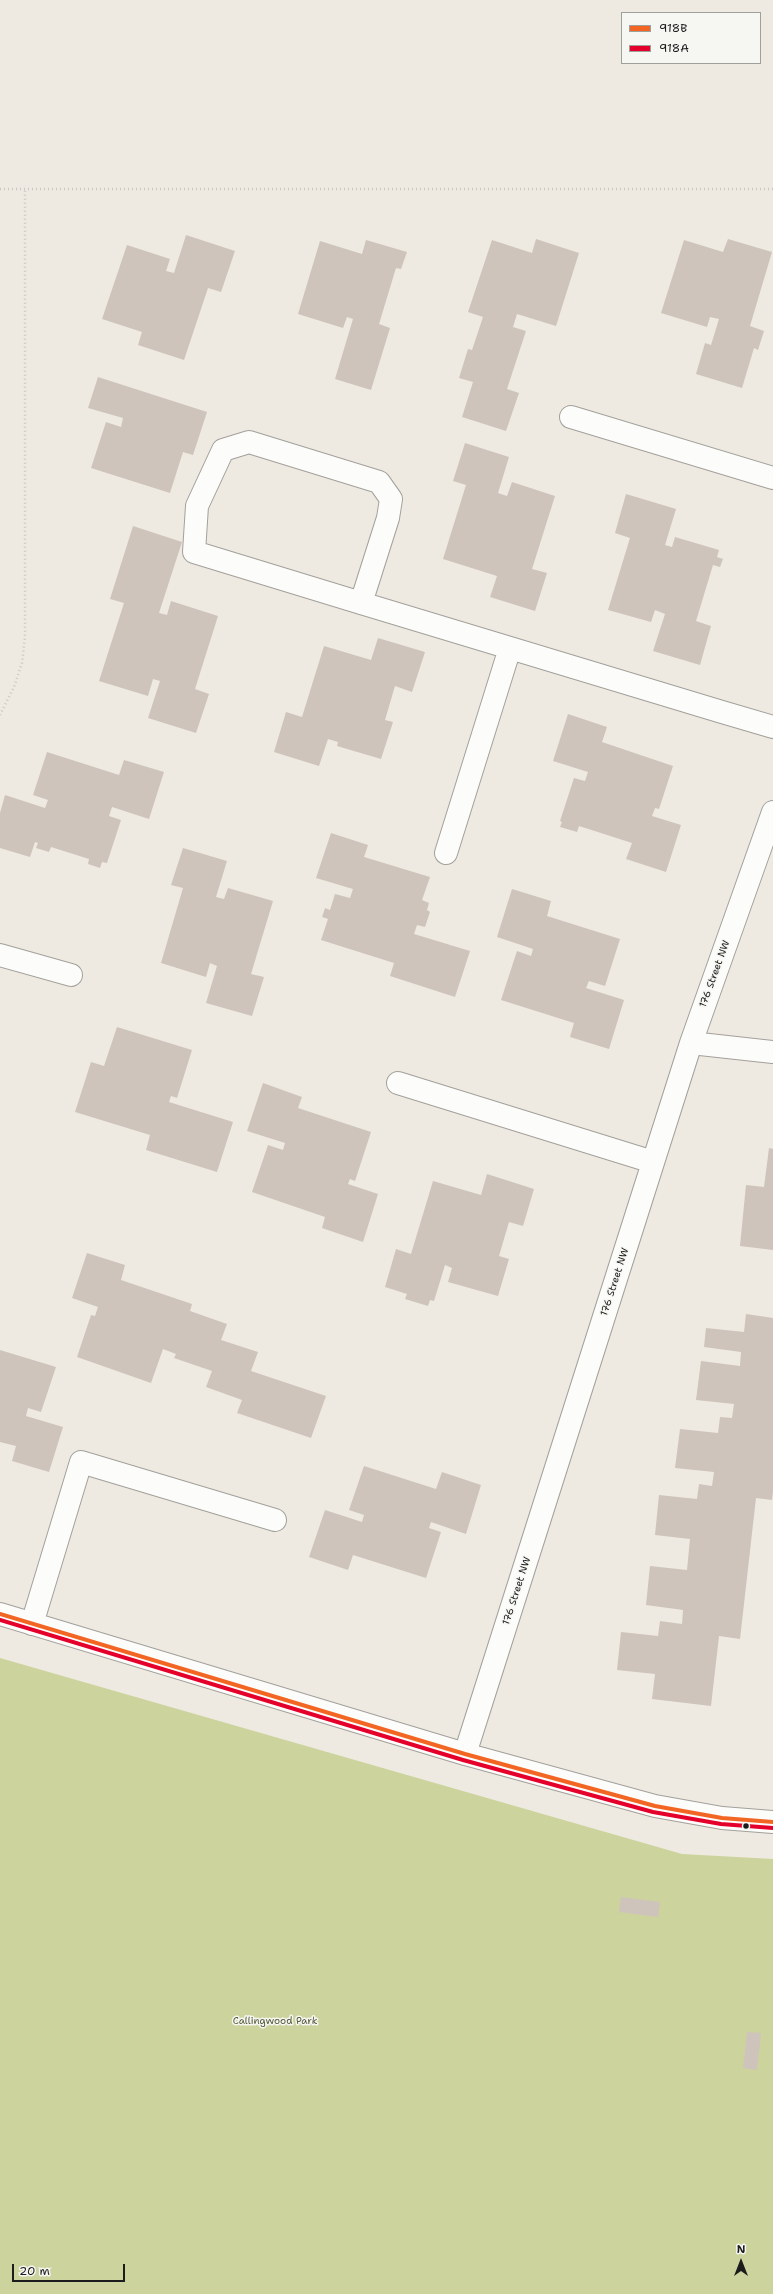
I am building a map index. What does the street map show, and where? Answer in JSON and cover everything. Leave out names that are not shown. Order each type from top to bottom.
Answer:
[{"type":"street","points":[[571,417],[773,478]]},
{"type":"street","points":[[361,603],[388,518],[391,499],[379,482],[249,442],[223,450],[196,506],[194,552],[361,603],[773,727]]},
{"type":"street","points":[[446,853],[510,648]]},
{"type":"street","name":"176 Street NW","points":[[465,1754],[691,1043],[773,812]]},
{"type":"street","points":[[0,955],[71,975]]},
{"type":"street","points":[[691,1043],[773,1052]]},
{"type":"street","points":[[398,1083],[653,1162]]},
{"type":"street","points":[[32,1624],[81,1462],[275,1520]]},
{"type":"street","points":[[0,1614],[465,1754],[655,1806],[722,1818],[773,1822]]},
{"type":"path","points":[[0,189],[773,189]]},
{"type":"path","points":[[0,715],[14,687],[22,663],[24,637],[24,189]]},
{"type":"green space","name":"Callingwood Park","points":[[0,1658],[682,1854],[773,1859],[773,2294],[0,2294]]},
{"type":"building","points":[[186,235],[235,251],[221,292],[208,288],[184,360],[138,345],[142,332],[102,319],[127,245],[170,259],[166,271],[174,273]]},
{"type":"building","points":[[536,239],[579,253],[556,326],[517,314],[513,327],[526,331],[507,389],[519,393],[506,431],[462,417],[473,382],[459,378],[468,349],[472,350],[483,317],[468,312],[492,240],[532,253]]},
{"type":"building","points":[[728,239],[772,252],[750,326],[764,331],[758,350],[754,348],[742,388],[696,374],[705,343],[711,345],[719,319],[710,317],[707,327],[661,313],[684,240],[723,252]]},
{"type":"building","points":[[366,240],[407,252],[401,269],[396,268],[379,324],[390,328],[371,390],[335,379],[353,319],[347,317],[343,328],[298,314],[320,241],[362,254]]},
{"type":"building","points":[[98,377],[207,412],[193,455],[183,452],[170,493],[91,468],[106,422],[121,427],[123,418],[88,408]]},
{"type":"building","points":[[465,443],[509,457],[498,493],[507,496],[512,482],[555,496],[532,569],[547,573],[535,611],[490,597],[497,576],[443,559],[466,485],[453,481]]},
{"type":"building","points":[[626,494],[676,509],[665,545],[672,547],[675,537],[719,550],[717,557],[723,559],[720,567],[713,565],[696,621],[711,626],[700,665],[653,651],[665,614],[655,610],[651,622],[608,610],[630,538],[615,533]]},
{"type":"building","points":[[133,526],[182,542],[159,613],[167,615],[171,601],[218,616],[195,689],[209,694],[196,733],[148,718],[160,681],[153,679],[148,696],[99,681],[124,603],[110,599]]},
{"type":"building","points":[[378,638],[425,652],[412,692],[395,686],[385,720],[393,722],[381,759],[337,746],[338,742],[328,739],[319,766],[274,752],[286,712],[302,717],[324,646],[371,660]]},
{"type":"building","points":[[568,714],[607,727],[602,742],[673,766],[659,809],[655,808],[652,816],[681,825],[666,872],[626,859],[632,843],[579,826],[577,832],[560,827],[562,822],[560,821],[574,778],[585,781],[588,772],[553,761]]},
{"type":"building","points":[[47,752],[119,775],[124,760],[164,772],[149,819],[112,807],[109,816],[121,820],[107,863],[102,862],[100,868],[88,864],[89,859],[51,847],[49,852],[36,848],[38,843],[35,842],[30,857],[0,848],[0,813],[5,795],[45,808],[48,800],[33,795]]},
{"type":"building","points":[[331,833],[368,845],[364,857],[430,877],[422,900],[429,903],[427,910],[430,912],[425,927],[417,925],[414,934],[470,951],[455,997],[390,976],[394,963],[321,940],[328,919],[322,917],[325,908],[330,910],[335,894],[350,898],[353,889],[316,878]]},
{"type":"building","points":[[183,848],[227,861],[216,897],[224,899],[228,888],[273,901],[251,974],[264,977],[252,1016],[206,1003],[217,966],[210,963],[206,977],[161,963],[183,888],[171,885]]},
{"type":"building","points":[[512,889],[551,901],[547,916],[620,939],[605,986],[589,981],[586,988],[624,1000],[609,1049],[570,1037],[574,1023],[501,1000],[517,951],[531,956],[533,949],[497,937]]},
{"type":"building","points":[[117,1027],[192,1050],[177,1098],[171,1096],[169,1102],[233,1122],[217,1172],[146,1150],[150,1135],[75,1112],[91,1062],[104,1066]]},
{"type":"building","points":[[263,1083],[302,1097],[298,1108],[371,1132],[355,1181],[350,1179],[348,1184],[378,1194],[363,1242],[322,1228],[325,1217],[252,1192],[268,1145],[283,1150],[285,1143],[247,1131]]},
{"type":"building","points":[[769,1148],[773,1149],[773,1250],[740,1246],[746,1185],[764,1187]]},
{"type":"building","points":[[487,1174],[534,1189],[523,1226],[509,1222],[499,1256],[509,1259],[498,1296],[448,1282],[452,1268],[445,1265],[434,1301],[430,1300],[428,1306],[405,1299],[407,1294],[385,1287],[396,1249],[411,1254],[433,1181],[481,1195]]},
{"type":"building","points":[[87,1253],[125,1265],[121,1280],[192,1304],[190,1311],[227,1324],[221,1340],[258,1352],[251,1371],[326,1396],[311,1438],[237,1413],[242,1400],[206,1387],[212,1371],[174,1358],[176,1354],[163,1349],[151,1383],[77,1357],[91,1315],[95,1316],[98,1307],[72,1298]]},
{"type":"building","points":[[746,1314],[773,1318],[773,1492],[772,1500],[756,1498],[740,1639],[719,1636],[711,1706],[652,1699],[655,1674],[617,1670],[621,1632],[658,1636],[660,1621],[682,1624],[683,1610],[646,1605],[650,1566],[687,1570],[690,1539],[655,1535],[659,1495],[697,1499],[699,1484],[712,1486],[714,1472],[675,1468],[680,1429],[718,1433],[720,1417],[732,1418],[734,1404],[696,1400],[701,1361],[740,1366],[741,1352],[704,1347],[706,1328],[744,1332]]},
{"type":"building","points":[[0,1350],[56,1367],[41,1412],[28,1408],[26,1416],[63,1427],[49,1472],[12,1461],[16,1446],[0,1442]]},
{"type":"building","points":[[364,1466],[436,1489],[442,1472],[481,1485],[466,1534],[431,1522],[429,1528],[441,1532],[426,1578],[353,1555],[348,1570],[309,1557],[325,1510],[362,1522],[364,1515],[349,1510]]},
{"type":"building","points":[[621,1897],[660,1902],[658,1917],[619,1912]]},
{"type":"building","points":[[747,2032],[761,2033],[757,2070],[743,2068]]},
{"type":"transit line","name":"918B","points":[[0,1614],[465,1754],[655,1806],[722,1818],[773,1822]]},
{"type":"transit line","name":"918A","points":[[0,1620],[463,1760],[653,1812],[721,1824],[773,1828]]}]
